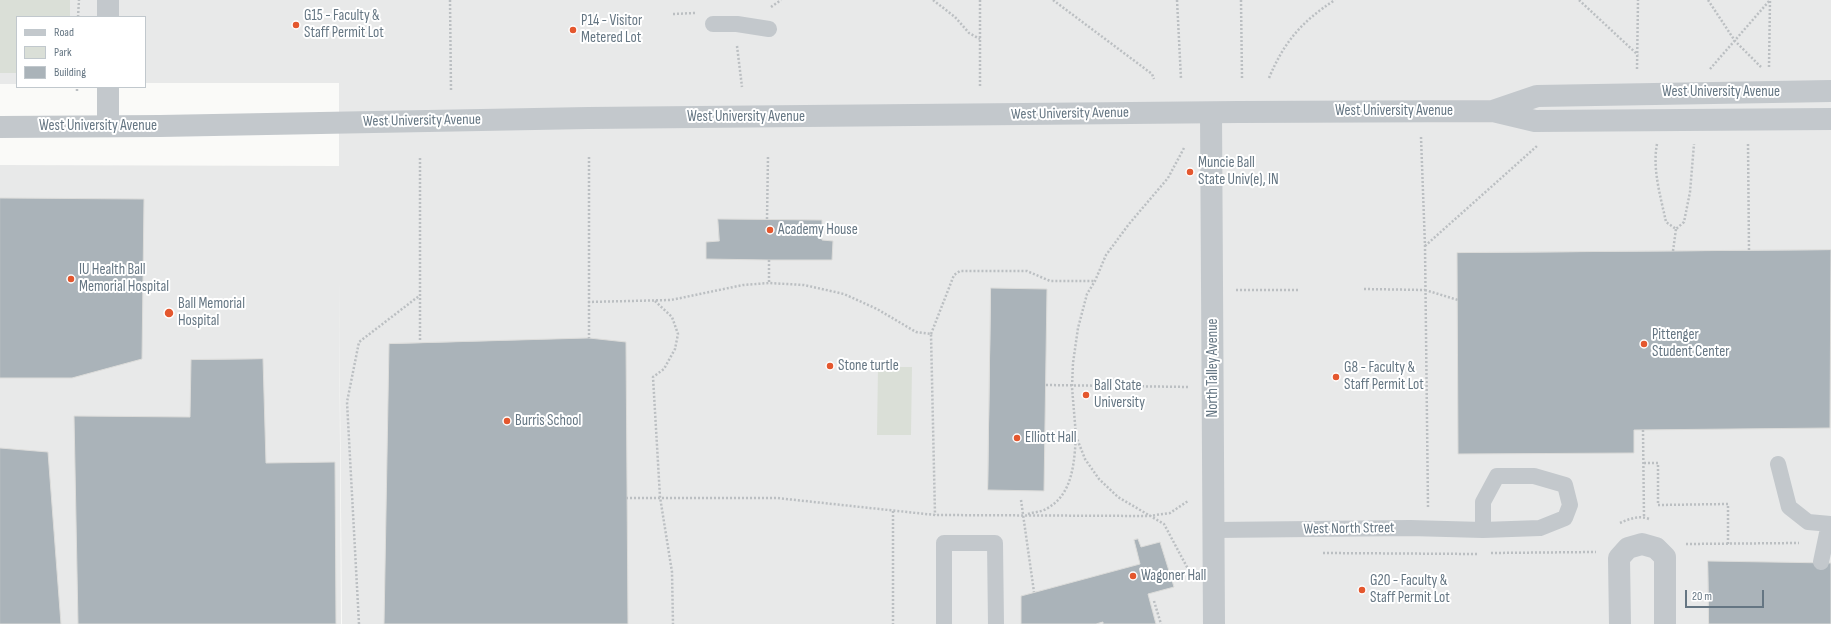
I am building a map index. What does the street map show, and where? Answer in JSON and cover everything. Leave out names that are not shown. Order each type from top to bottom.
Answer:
[{"type":"street","points":[[108,0],[108,16]]},
{"type":"street","points":[[108,88],[108,126]]},
{"type":"street","name":"West University Avenue","points":[[1493,111],[1538,96],[1831,92]]},
{"type":"street","name":"West University Avenue","points":[[0,127],[588,118],[1493,111],[1536,121],[1831,119]]},
{"type":"street","name":"North Talley Avenue","points":[[1211,113],[1214,624]]},
{"type":"street","points":[[1620,624],[1620,558],[1628,548],[1642,544],[1656,548],[1665,557],[1665,624]]},
{"type":"lane","points":[[713,24],[737,24],[769,29]]},
{"type":"lane","points":[[1778,464],[1789,507],[1808,522],[1830,524],[1821,562]]},
{"type":"lane","name":"West North Street","points":[[1214,530],[1429,528],[1483,530],[1540,528],[1565,518],[1570,505],[1565,485],[1534,476],[1497,476],[1483,502],[1483,530]]},
{"type":"lane","points":[[944,624],[944,543],[995,543],[996,624]]},
{"type":"path","points":[[78,0],[78,16]]},
{"type":"path","points":[[450,0],[451,90]]},
{"type":"path","points":[[933,0],[955,17],[969,33],[980,39]]},
{"type":"path","points":[[980,0],[980,86]]},
{"type":"path","points":[[1053,0],[1152,74],[1154,79]]},
{"type":"path","points":[[1177,0],[1181,79]]},
{"type":"path","points":[[1241,0],[1242,78]]},
{"type":"path","points":[[1269,78],[1286,43],[1317,11],[1335,0]]},
{"type":"path","points":[[1580,0],[1638,55]]},
{"type":"path","points":[[1637,74],[1638,0]]},
{"type":"path","points":[[1708,0],[1735,41],[1764,71]]},
{"type":"path","points":[[1707,72],[1770,0]]},
{"type":"path","points":[[1769,68],[1770,0]]},
{"type":"path","points":[[1421,137],[1429,513]]},
{"type":"path","points":[[1673,251],[1676,229],[1684,222],[1690,192],[1694,142]]},
{"type":"path","points":[[1748,142],[1749,251]]},
{"type":"path","points":[[1657,143],[1657,178],[1666,222],[1676,229]]},
{"type":"path","points":[[1424,246],[1540,144]]},
{"type":"path","points":[[1024,515],[1046,509],[1061,498],[1070,481],[1074,462],[1076,436],[1072,387],[1073,362],[1078,328],[1087,294],[1095,281],[1106,255],[1129,224],[1168,178],[1184,148]]},
{"type":"path","points":[[767,219],[768,156]]},
{"type":"path","points":[[589,157],[589,338]]},
{"type":"path","points":[[420,158],[420,340]]},
{"type":"path","points":[[769,260],[769,283]]},
{"type":"path","points":[[935,515],[931,334],[954,275],[960,271],[1027,271],[1050,281],[1095,281]]},
{"type":"path","points":[[588,302],[671,300],[743,284],[769,283],[804,285],[844,294],[877,309],[916,332],[931,334]]},
{"type":"path","points":[[1364,289],[1424,290],[1458,300]]},
{"type":"path","points":[[1231,290],[1299,290]]},
{"type":"path","points":[[358,624],[347,402],[359,342],[420,296]]},
{"type":"path","points":[[654,301],[672,317],[678,334],[675,349],[664,369],[653,377],[660,497],[672,572],[673,624]]},
{"type":"path","points":[[1046,385],[1072,387],[1213,387]]},
{"type":"path","points":[[1643,430],[1644,517]]},
{"type":"path","points":[[1076,436],[1085,459],[1099,479],[1118,497],[1164,524],[1194,578],[1214,581]]},
{"type":"path","points":[[1644,463],[1658,463],[1658,505],[1728,504],[1728,544]]},
{"type":"path","points":[[626,498],[777,498],[935,515],[1149,516],[1170,513],[1192,498],[1214,498]]},
{"type":"path","points":[[1022,500],[1034,592]]},
{"type":"path","points":[[893,511],[893,624]]},
{"type":"path","points":[[1315,552],[1411,554],[1598,552]]},
{"type":"path","points":[[1154,601],[1161,624]]},
{"type":"shaded area","name":"Ball State University","points":[[0,0],[1831,0],[1831,624],[342,624],[339,274],[341,624],[0,624],[0,165],[339,166],[339,83],[146,83],[146,16],[16,16],[16,84],[0,84]]},
{"type":"green space","points":[[0,0],[70,0],[70,16],[16,16],[16,73],[0,73]]},
{"type":"green space","points":[[878,367],[912,367],[911,435],[877,435]]},
{"type":"building","name":"IU Health Ball Memorial Hospital","points":[[0,198],[144,199],[142,359],[72,378],[0,378]]},
{"type":"building","name":"Academy House","points":[[718,219],[822,220],[822,240],[833,241],[832,260],[706,259],[706,242],[719,241]]},
{"type":"building","name":"Pittenger Student Center","points":[[1831,250],[1830,428],[1634,430],[1634,453],[1458,454],[1457,253]]},
{"type":"building","name":"Elliott Hall","points":[[991,288],[1047,289],[1044,491],[988,490]]},
{"type":"building","name":"Burris School","points":[[589,338],[626,342],[628,624],[384,624],[389,344]]},
{"type":"building","points":[[263,359],[266,463],[335,462],[336,624],[78,624],[74,416],[190,417],[191,360]]},
{"type":"building","points":[[0,448],[48,452],[61,624],[0,624]]},
{"type":"building","name":"Wagoner Hall","points":[[1138,539],[1141,547],[1160,542],[1174,587],[1148,594],[1156,624],[1103,624],[1103,622],[1096,624],[1021,624],[1021,596],[1140,564],[1134,540]]},
{"type":"building","points":[[1708,561],[1831,563],[1831,624],[1709,624]]},
{"type":"place","name":"G15 - Faculty & Staff Permit Lot","points":[[296,25]]},
{"type":"place","name":"P14 - Visitor Metered Lot","points":[[573,30]]},
{"type":"place","name":"Muncie Ball State Univ(e), IN","points":[[1190,172]]},
{"type":"place","name":"Academy House","points":[[770,230]]},
{"type":"place","name":"IU Health Ball Memorial Hospital","points":[[71,279]]},
{"type":"place","name":"Ball Memorial Hospital","points":[[169,313]]},
{"type":"place","name":"Pittenger Student Center","points":[[1644,344]]},
{"type":"place","name":"Stone turtle","points":[[830,366]]},
{"type":"place","name":"G8 - Faculty & Staff Permit Lot","points":[[1336,377]]},
{"type":"place","name":"Ball State University","points":[[1086,395]]},
{"type":"place","name":"Burris School","points":[[507,421]]},
{"type":"place","name":"Elliott Hall","points":[[1017,438]]},
{"type":"place","name":"Wagoner Hall","points":[[1133,576]]},
{"type":"place","name":"G20 - Faculty & Staff Permit Lot","points":[[1362,590]]}]
